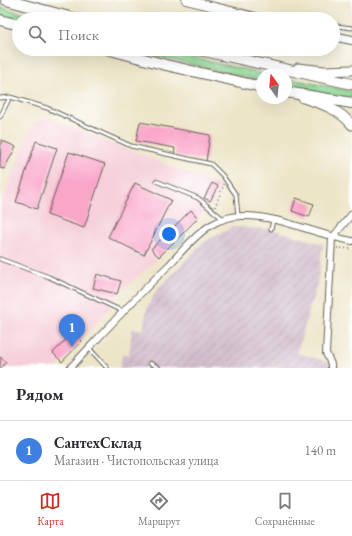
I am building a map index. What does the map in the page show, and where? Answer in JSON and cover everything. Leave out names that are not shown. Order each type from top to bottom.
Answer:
[{"type":"main road","points":[[6,0],[51,12]]},
{"type":"main road","points":[[0,20],[12,23]]},
{"type":"main road","points":[[133,56],[256,86]]},
{"type":"main road","points":[[224,56],[352,84]]},
{"type":"main road","points":[[241,60],[324,71],[352,70]]},
{"type":"main road","points":[[292,94],[352,103]]},
{"type":"main road","points":[[292,95],[331,107],[352,125]]},
{"type":"street","points":[[186,0],[235,12]]},
{"type":"street","points":[[340,37],[352,40]]},
{"type":"street","points":[[331,368],[331,364],[326,353],[332,238],[352,214]]},
{"type":"street","points":[[70,368],[122,311],[203,230],[223,219],[238,216],[273,220],[332,238],[352,241]]},
{"type":"lane","points":[[340,26],[352,28]]},
{"type":"lane","points":[[0,117],[10,97]]},
{"type":"lane","points":[[0,98],[10,97],[47,108],[132,146],[211,164],[236,195],[238,216]]},
{"type":"lane","points":[[156,181],[198,198],[223,219]]},
{"type":"lane","points":[[271,229],[273,220]]},
{"type":"lane","points":[[0,259],[50,277],[122,311]]},
{"type":"lane","points":[[89,348],[107,368]]},
{"type":"lane","points":[[150,363],[160,368]]},
{"type":"path","points":[[214,211],[225,180]]},
{"type":"path","points":[[331,247],[352,249]]},
{"type":"shaded area","points":[[48,118],[222,186],[215,201],[159,257],[115,297],[108,310],[56,368],[0,368],[0,207],[32,124]]},
{"type":"shaded area","points":[[233,227],[271,229],[323,244],[318,280],[297,353],[339,365],[339,368],[119,368],[123,354],[129,355],[132,329],[143,330],[147,308],[157,290],[202,243]]},
{"type":"green space","points":[[0,7],[18,12],[12,12],[12,18],[0,15]]},
{"type":"green space","points":[[154,56],[186,56],[256,72],[256,80]]},
{"type":"green space","points":[[292,79],[352,91],[352,99],[292,87]]},
{"type":"building","points":[[140,122],[210,135],[206,161],[174,155],[175,148],[136,141]]},
{"type":"building","points":[[1,140],[16,147],[4,169],[0,168]]},
{"type":"building","points":[[36,141],[57,148],[37,209],[16,202]]},
{"type":"building","points":[[69,152],[105,164],[84,228],[47,215]]},
{"type":"building","points":[[135,183],[171,200],[144,255],[108,237]]},
{"type":"building","points":[[212,183],[218,186],[210,201],[204,198]]},
{"type":"building","points":[[296,198],[314,204],[309,217],[292,211]]},
{"type":"building","points":[[191,210],[198,218],[159,257],[151,249]]},
{"type":"building","points":[[97,274],[121,281],[117,294],[93,288]]},
{"type":"building","points":[[73,332],[82,341],[62,362],[53,353]]},
{"type":"building","points":[[0,357],[6,362],[1,368],[0,368]]},
{"type":"place","name":"СантехСклад","points":[[72,347]]}]
